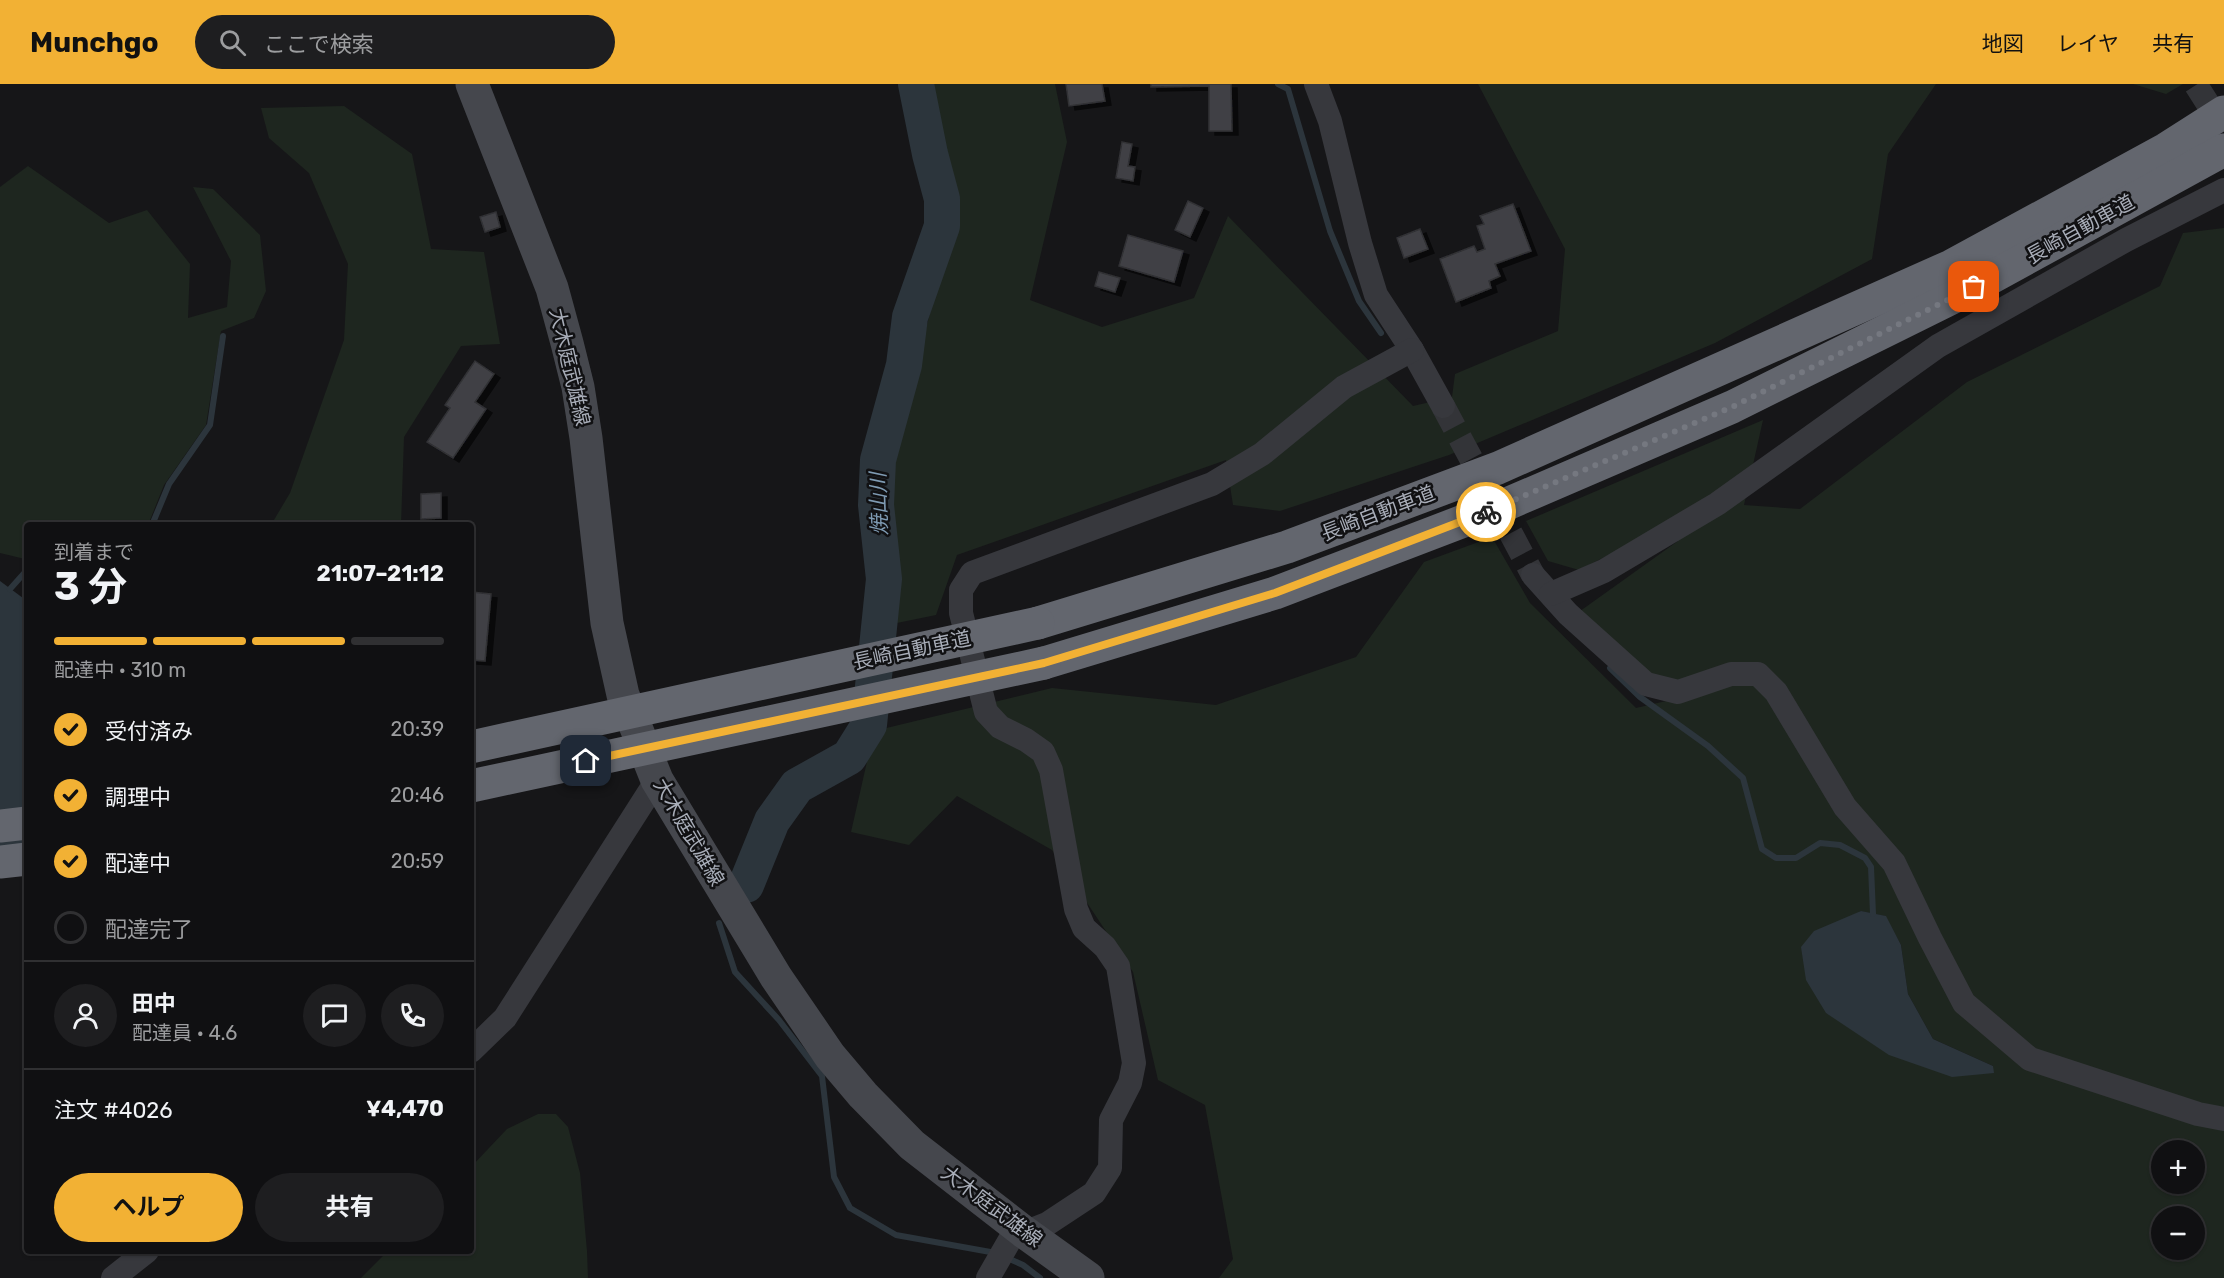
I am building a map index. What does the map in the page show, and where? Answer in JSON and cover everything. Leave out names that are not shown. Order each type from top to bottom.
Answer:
[{"type":"highway","name":"長崎自動車道","points":[[474,746],[1038,623],[1287,547],[1498,468],[1951,266],[2166,149],[2224,112]]},
{"type":"highway","name":"長崎自動車道","points":[[474,785],[1044,663],[1275,593],[1500,507],[1732,407],[1974,287],[2224,150]]},
{"type":"highway","points":[[0,826],[24,823]]},
{"type":"highway","points":[[0,862],[24,859]]},
{"type":"main road","name":"大木庭武雄線","points":[[472,84],[552,288],[567,343],[578,387],[586,438],[607,623],[624,695],[657,780],[776,977],[830,1056],[863,1095],[912,1145],[1003,1256],[1088,1278]]},
{"type":"street","points":[[1316,84],[1330,121],[1360,243],[1376,295],[1412,350],[1443,406]]},
{"type":"street","points":[[1551,594],[1604,571],[1717,504],[1938,346],[2126,240],[2224,190]]},
{"type":"street","points":[[1003,1256],[1094,1193],[1110,1168],[1111,1120],[1130,1083],[1134,1063],[1118,966],[1105,947],[1084,928],[1076,909],[1051,770],[1043,752],[1026,740],[1000,727],[986,712],[961,613],[961,590],[972,573],[1212,484],[1262,454],[1344,387],[1412,350]]},
{"type":"street","points":[[1533,575],[1568,614],[1646,684],[1678,692],[1731,674],[1758,674],[1776,692],[1845,807],[1894,863],[1964,1003],[2030,1059],[2198,1114],[2224,1119]]},
{"type":"street","points":[[474,1048],[505,1018],[657,780]]},
{"type":"street","points":[[113,1278],[143,1254]]},
{"type":"shaded area","points":[[926,84],[1055,84],[1067,142],[1030,300],[1102,327],[1194,298],[1228,216],[1413,406],[1452,397],[1455,374],[1558,331],[1565,249],[1478,84],[1936,84],[1888,154],[1872,259],[1715,343],[1449,455],[1280,511],[1233,505],[1226,460],[957,555],[936,615],[892,624],[884,491],[953,224]]},
{"type":"shaded area","points":[[2133,84],[2183,84],[2166,94]]},
{"type":"shaded area","points":[[344,106],[412,154],[431,249],[484,252],[500,344],[461,346],[404,437],[401,522],[273,522],[290,493],[344,340],[348,264],[309,173],[269,138],[261,108]]},
{"type":"shaded area","points":[[28,166],[109,223],[147,210],[190,264],[188,318],[227,307],[231,261],[193,187],[213,189],[260,235],[266,291],[254,318],[221,331],[206,425],[164,485],[149,522],[24,522],[24,559],[0,553],[0,187]]},
{"type":"shaded area","points":[[2224,228],[2224,1278],[1219,1278],[1233,1259],[1205,1105],[1158,1080],[1133,972],[1052,850],[957,796],[909,845],[851,832],[874,731],[1052,688],[1216,705],[1356,657],[1424,562],[1492,537],[1530,603],[1636,708],[1722,688],[1677,685],[1650,678],[1576,614],[1678,541],[1672,523],[1579,570],[1548,561],[1526,521],[1763,420],[1744,505],[1800,509],[1967,382],[2160,286],[2183,233]],"holes":[[[1860,911],[1885,916],[1901,945],[1908,994],[1933,1039],[1993,1066],[1826,1013]]]},
{"type":"shaded area","points":[[0,581],[24,599],[24,844],[0,877]]},
{"type":"shaded area","points":[[1861,911],[1886,916],[1901,945],[1908,994],[1933,1039],[1993,1066],[1994,1073],[1952,1077],[1889,1055],[1826,1013],[1806,980],[1801,947],[1814,931]]},
{"type":"shaded area","points":[[538,1114],[556,1114],[568,1127],[580,1173],[588,1278],[361,1278],[385,1254],[474,1254],[474,1164],[507,1129]]},
{"type":"building","points":[[1066,84],[1102,84],[1105,101],[1069,106]]},
{"type":"building","points":[[1151,84],[1231,84],[1232,131],[1209,131],[1209,86],[1151,87]]},
{"type":"building","points":[[1122,142],[1132,144],[1128,166],[1135,167],[1133,181],[1116,178]]},
{"type":"building","points":[[1188,201],[1203,208],[1190,237],[1175,230]]},
{"type":"building","points":[[1513,204],[1531,251],[1495,264],[1500,276],[1489,281],[1491,288],[1456,302],[1440,259],[1474,246],[1477,252],[1485,249],[1477,226],[1484,224],[1480,216]]},
{"type":"building","points":[[496,212],[500,227],[485,232],[480,217]]},
{"type":"building","points":[[1420,229],[1428,249],[1404,258],[1397,238]]},
{"type":"building","points":[[1128,235],[1183,251],[1174,282],[1119,266]]},
{"type":"building","points":[[1099,272],[1120,278],[1115,292],[1095,286]]},
{"type":"building","points":[[475,361],[494,374],[475,402],[486,409],[453,458],[427,442],[450,408],[445,405]]},
{"type":"building","points":[[441,493],[441,518],[421,519],[421,494]]},
{"type":"building","points":[[474,592],[491,594],[485,661],[474,660]]},
{"type":"waterway","name":"焼山川","points":[[746,885],[772,821],[797,786],[849,757],[869,725],[884,579],[876,505],[878,460],[904,365],[910,317],[942,226],[942,199],[916,84]]},
{"type":"waterway","points":[[1278,84],[1288,89],[1330,231],[1359,301],[1381,333]]},
{"type":"waterway","points":[[153,522],[169,484],[210,425],[223,336]]},
{"type":"waterway","points":[[10,589],[24,573]]},
{"type":"waterway","points":[[1610,668],[1640,697],[1708,746],[1743,778],[1762,849],[1776,858],[1796,858],[1820,843],[1840,845],[1865,858],[1871,867],[1873,914]]},
{"type":"waterway","points":[[719,923],[735,972],[779,1020],[822,1076],[834,1177],[850,1208],[896,1235],[996,1253]]},
{"type":"waterway","points":[[1005,1257],[1023,1265],[1040,1278]]},
{"type":"tunnel","points":[[2196,85],[2224,129]]},
{"type":"tunnel","points":[[1443,406],[1533,575]]},
{"type":"way so far","points":[[1486,512],[1732,407],[1974,287]]},
{"type":"route","points":[[586,761],[1044,663],[1275,593],[1486,512]]}]
